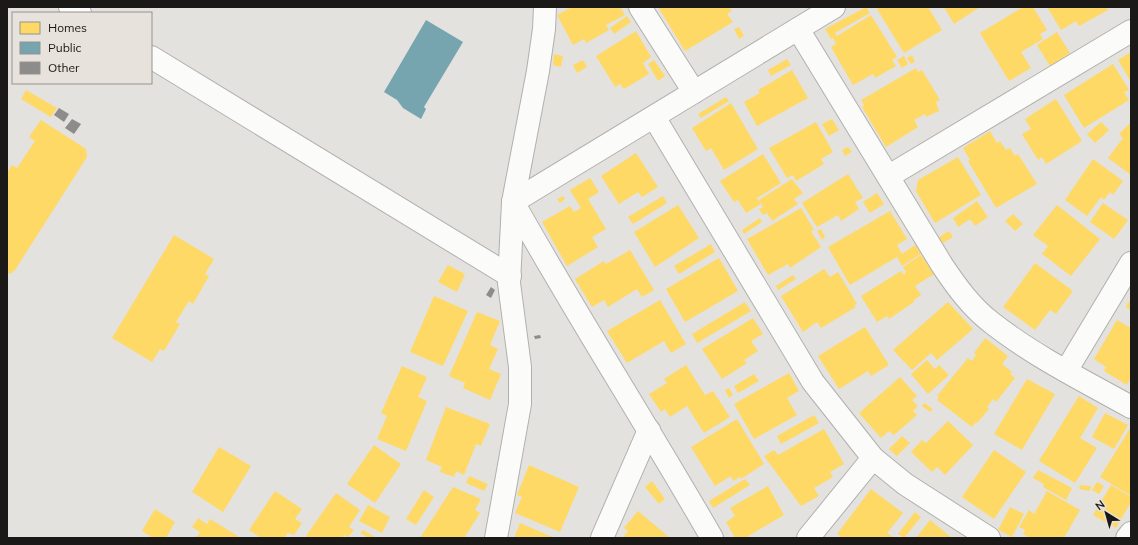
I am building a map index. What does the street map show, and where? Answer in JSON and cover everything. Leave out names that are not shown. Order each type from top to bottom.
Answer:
[{"type":"street","points":[[496,538],[520,404],[520,367],[510,276],[513,202],[540,57],[544,30],[545,7]]},
{"type":"street","points":[[640,7],[694,92]]},
{"type":"street","points":[[513,202],[834,7]]},
{"type":"street","points":[[798,29],[942,265],[959,290],[991,323],[1066,371],[1131,407]]},
{"type":"street","points":[[889,176],[1131,31]]},
{"type":"street","points":[[152,58],[510,276]]},
{"type":"street","points":[[654,117],[813,382],[873,458],[904,484],[989,538]]},
{"type":"street","points":[[513,202],[546,261],[649,430],[712,538]]},
{"type":"street","points":[[1066,371],[1131,263]]},
{"type":"street","points":[[602,538],[649,430]]},
{"type":"street","points":[[808,538],[873,458]]},
{"type":"street","points":[[1127,538],[1131,533]]},
{"type":"building: Homes","points":[[572,7],[620,7],[625,15],[606,25],[609,30],[586,43],[584,39],[573,45],[557,15]]},
{"type":"building: Homes","points":[[658,7],[729,7],[732,11],[727,14],[733,22],[685,51]]},
{"type":"building: Homes","points":[[866,7],[870,13],[835,33],[837,36],[871,15],[897,57],[892,60],[896,66],[875,78],[873,74],[853,85],[831,47],[836,44],[833,38],[831,39],[825,29]]},
{"type":"building: Homes","points":[[880,7],[928,7],[942,30],[904,53],[877,9]]},
{"type":"building: Homes","points":[[944,7],[980,7],[954,24]]},
{"type":"building: Homes","points":[[1023,7],[1033,7],[1047,30],[1040,34],[1043,39],[1021,52],[1031,68],[1009,81],[980,33]]},
{"type":"building: Homes","points":[[1047,7],[1106,7],[1108,10],[1079,26],[1076,21],[1061,30]]},
{"type":"building: Homes","points":[[627,16],[631,22],[614,34],[610,28]]},
{"type":"building: Homes","points":[[739,27],[744,36],[739,39],[734,29]]},
{"type":"building: Homes","points":[[636,31],[651,57],[643,63],[649,74],[624,89],[620,84],[615,87],[596,56]]},
{"type":"building: Homes","points":[[1057,32],[1070,53],[1050,66],[1037,45]]},
{"type":"building: Homes","points":[[1131,52],[1131,82],[1118,60]]},
{"type":"building: Homes","points":[[554,54],[563,56],[561,67],[553,65]]},
{"type":"building: Homes","points":[[912,55],[915,62],[911,64],[907,58]]},
{"type":"building: Homes","points":[[904,56],[908,64],[902,68],[897,60]]},
{"type":"building: Homes","points":[[787,59],[791,65],[771,76],[768,70]]},
{"type":"building: Homes","points":[[583,60],[587,67],[577,73],[573,65]]},
{"type":"building: Homes","points":[[654,60],[665,76],[658,81],[648,64]]},
{"type":"building: Homes","points":[[1113,64],[1129,90],[1124,92],[1129,100],[1084,128],[1064,95]]},
{"type":"building: Homes","points":[[916,68],[918,72],[922,70],[940,100],[936,102],[939,111],[926,117],[925,114],[914,120],[918,127],[886,147],[862,107],[864,105],[861,100]]},
{"type":"building: Homes","points":[[792,70],[808,98],[757,126],[744,102],[760,93],[758,90]]},
{"type":"building: Homes","points":[[26,90],[57,108],[51,117],[21,99]]},
{"type":"building: Homes","points":[[726,97],[729,101],[701,118],[698,114]]},
{"type":"building: Homes","points":[[1056,99],[1082,141],[1046,164],[1042,157],[1038,160],[1022,134],[1031,129],[1025,119]]},
{"type":"building: Homes","points":[[731,103],[758,149],[724,170],[711,148],[706,151],[692,128]]},
{"type":"building: Homes","points":[[832,119],[839,130],[829,136],[822,124]]},
{"type":"building: Homes","points":[[41,120],[86,149],[87,157],[15,270],[10,274],[7,272],[7,173],[12,165],[17,168],[35,141],[29,137]]},
{"type":"building: Homes","points":[[816,122],[833,152],[821,159],[824,164],[796,181],[793,175],[787,178],[769,148]]},
{"type":"building: Homes","points":[[1101,122],[1109,130],[1095,143],[1087,134]]},
{"type":"building: Homes","points":[[1131,122],[1131,175],[1108,158],[1123,138],[1119,134]]},
{"type":"building: Homes","points":[[990,131],[997,143],[1000,141],[1006,150],[1010,148],[1015,156],[1018,154],[1037,184],[996,208],[968,161],[970,160],[963,148]]},
{"type":"building: Homes","points":[[848,147],[852,152],[845,156],[842,150]]},
{"type":"building: Homes","points":[[636,153],[658,187],[642,197],[638,192],[619,204],[601,176]]},
{"type":"building: Homes","points":[[763,154],[781,183],[757,198],[761,204],[746,213],[738,200],[734,202],[720,181]]},
{"type":"building: Homes","points":[[958,157],[981,195],[935,223],[916,191],[918,180]]},
{"type":"building: Homes","points":[[1093,159],[1123,181],[1113,195],[1110,192],[1104,200],[1101,197],[1087,216],[1065,200]]},
{"type":"building: Homes","points":[[848,174],[863,198],[855,202],[859,209],[841,221],[838,215],[817,227],[802,203]]},
{"type":"building: Homes","points":[[590,178],[599,192],[588,199],[606,229],[592,237],[598,247],[567,266],[542,222],[570,206],[574,212],[581,208],[570,190]]},
{"type":"building: Homes","points":[[792,179],[803,193],[794,199],[798,204],[772,221],[767,213],[763,215],[759,209],[763,207],[759,200]]},
{"type":"building: Homes","points":[[877,193],[884,204],[870,213],[863,202]]},
{"type":"building: Homes","points":[[563,196],[565,199],[560,203],[557,199]]},
{"type":"building: Homes","points":[[663,196],[667,203],[633,224],[628,217]]},
{"type":"building: Homes","points":[[977,201],[988,217],[975,226],[970,219],[958,227],[953,218]]},
{"type":"building: Homes","points":[[1103,203],[1128,220],[1114,239],[1090,222]]},
{"type":"building: Homes","points":[[678,205],[699,238],[655,267],[634,232]]},
{"type":"building: Homes","points":[[1057,205],[1100,239],[1071,276],[1042,254],[1048,246],[1033,235]]},
{"type":"building: Homes","points":[[801,208],[814,230],[811,231],[821,247],[790,268],[788,264],[768,275],[747,239]]},
{"type":"building: Homes","points":[[890,211],[907,239],[897,245],[902,254],[915,245],[921,254],[902,266],[897,257],[850,285],[828,247]]},
{"type":"building: Homes","points":[[1013,214],[1023,224],[1015,231],[1005,221]]},
{"type":"building: Homes","points":[[760,218],[762,222],[744,234],[742,230]]},
{"type":"building: Homes","points":[[821,229],[825,237],[822,240],[817,231]]},
{"type":"building: Homes","points":[[949,231],[953,237],[943,243],[939,237]]},
{"type":"building: Homes","points":[[174,235],[214,259],[205,274],[209,276],[193,304],[189,301],[176,322],[180,324],[164,351],[160,349],[152,362],[112,338]]},
{"type":"building: Homes","points":[[711,244],[715,252],[679,274],[674,266]]},
{"type":"building: Homes","points":[[630,250],[654,290],[642,297],[637,289],[608,307],[604,300],[592,307],[575,279],[604,261],[606,264]]},
{"type":"building: Homes","points":[[921,255],[934,274],[915,286],[921,295],[913,301],[914,302],[889,319],[887,316],[877,322],[861,296],[901,271],[904,275],[906,272],[903,267]]},
{"type":"building: Homes","points":[[719,258],[738,291],[685,322],[666,289]]},
{"type":"building: Homes","points":[[1035,263],[1073,291],[1056,314],[1050,310],[1035,330],[1003,307]]},
{"type":"building: Homes","points":[[448,265],[465,274],[457,292],[438,282]]},
{"type":"building: Homes","points":[[824,269],[830,277],[838,272],[857,304],[854,305],[856,307],[821,328],[817,322],[803,332],[781,296]]},
{"type":"building: Homes","points":[[793,275],[796,279],[778,290],[776,286]]},
{"type":"building: Homes","points":[[434,296],[468,311],[443,366],[410,352]]},
{"type":"building: Homes","points":[[1131,298],[1131,310],[1126,307]]},
{"type":"building: Homes","points":[[660,300],[686,344],[671,353],[664,341],[627,363],[607,331]]},
{"type":"building: Homes","points":[[745,302],[751,311],[697,343],[692,334]]},
{"type":"building: Homes","points":[[948,302],[973,329],[937,360],[931,353],[912,370],[893,350]]},
{"type":"building: Homes","points":[[477,312],[500,321],[490,345],[498,349],[489,369],[501,374],[490,400],[463,388],[465,383],[449,376]]},
{"type":"building: Homes","points":[[753,318],[763,334],[751,341],[758,351],[744,360],[747,363],[722,379],[702,349]]},
{"type":"building: Homes","points":[[1117,320],[1131,328],[1131,377],[1127,385],[1104,371],[1106,367],[1094,359]]},
{"type":"building: Homes","points":[[865,327],[889,365],[871,376],[868,371],[839,389],[818,356]]},
{"type":"building: Homes","points":[[985,338],[1008,356],[1002,364],[1012,372],[1010,374],[1015,378],[996,402],[993,399],[987,407],[989,409],[972,427],[937,400],[939,397],[937,396],[968,358],[972,361],[976,355],[974,353]]},
{"type":"building: Homes","points":[[927,360],[935,369],[939,365],[949,375],[928,394],[911,374]]},
{"type":"building: Homes","points":[[686,365],[705,395],[713,391],[730,417],[704,433],[687,406],[670,417],[665,409],[661,412],[649,394],[667,383],[664,379]]},
{"type":"building: Homes","points":[[402,366],[427,377],[418,397],[427,401],[406,451],[377,439],[387,416],[381,413]]},
{"type":"building: Homes","points":[[789,373],[799,391],[787,398],[797,415],[754,439],[734,404]]},
{"type":"building: Homes","points":[[754,374],[759,381],[738,393],[734,386]]},
{"type":"building: Homes","points":[[900,377],[917,396],[912,400],[918,406],[913,411],[917,415],[894,435],[889,431],[881,438],[859,413]]},
{"type":"building: Homes","points":[[1027,379],[1055,394],[1022,450],[994,434]]},
{"type":"building: Homes","points":[[729,388],[733,395],[729,398],[725,390]]},
{"type":"building: Homes","points":[[1079,396],[1098,408],[1080,438],[1097,448],[1075,483],[1039,461]]},
{"type":"building: Homes","points":[[924,403],[933,409],[930,412],[922,406]]},
{"type":"building: Homes","points":[[446,407],[490,424],[481,446],[476,444],[464,475],[456,471],[454,477],[440,472],[442,467],[426,460]]},
{"type":"building: Homes","points":[[1105,413],[1128,425],[1114,449],[1092,437]]},
{"type":"building: Homes","points":[[814,415],[819,423],[781,444],[777,436]]},
{"type":"building: Homes","points":[[737,419],[764,464],[741,479],[740,477],[733,481],[731,476],[715,486],[691,447]]},
{"type":"building: Homes","points":[[948,421],[973,445],[945,475],[937,467],[932,472],[911,452],[922,440],[926,443]]},
{"type":"building: Homes","points":[[1131,427],[1131,496],[1100,477]]},
{"type":"building: Homes","points":[[824,429],[844,464],[830,472],[833,477],[814,488],[819,496],[801,506],[764,456],[774,450],[778,455]]},
{"type":"building: Homes","points":[[902,436],[910,443],[897,456],[889,449]]},
{"type":"building: Homes","points":[[374,445],[401,464],[375,503],[347,484]]},
{"type":"building: Homes","points":[[219,447],[251,466],[223,512],[192,492]]},
{"type":"building: Homes","points":[[994,450],[1026,472],[994,519],[962,497]]},
{"type":"building: Homes","points":[[529,465],[579,487],[560,532],[515,513],[522,497],[517,495]]},
{"type":"building: Homes","points":[[1038,470],[1072,488],[1066,500],[1043,487],[1044,484],[1033,478]]},
{"type":"building: Homes","points":[[469,476],[488,484],[484,491],[466,483]]},
{"type":"building: Homes","points":[[745,479],[750,485],[713,508],[709,501]]},
{"type":"building: Homes","points":[[652,481],[665,499],[659,504],[645,487]]},
{"type":"building: Homes","points":[[1097,482],[1104,486],[1099,494],[1092,490]]},
{"type":"building: Homes","points":[[1080,485],[1091,486],[1090,491],[1079,489]]},
{"type":"building: Homes","points":[[1111,485],[1131,497],[1131,502],[1116,528],[1093,515]]},
{"type":"building: Homes","points":[[768,486],[784,515],[745,538],[735,538],[726,522],[735,516],[730,508]]},
{"type":"building: Homes","points":[[453,487],[481,499],[475,510],[480,513],[464,538],[420,538]]},
{"type":"building: Homes","points":[[871,489],[903,513],[887,533],[893,537],[843,538],[837,534]]},
{"type":"building: Homes","points":[[424,490],[434,497],[416,525],[406,519]]},
{"type":"building: Homes","points":[[275,491],[302,509],[295,519],[302,523],[294,535],[288,533],[284,538],[261,538],[249,530]]},
{"type":"building: Homes","points":[[1047,491],[1080,510],[1064,538],[1030,538],[1023,534],[1025,530],[1019,527],[1029,510],[1034,514]]},
{"type":"building: Homes","points":[[336,493],[360,510],[349,527],[354,530],[348,537],[344,535],[342,538],[309,538],[306,536]]},
{"type":"building: Homes","points":[[368,505],[390,517],[382,533],[359,521]]},
{"type":"building: Homes","points":[[1010,507],[1024,514],[1012,537],[998,530]]},
{"type":"building: Homes","points":[[155,509],[175,522],[166,538],[153,538],[142,531]]},
{"type":"building: Homes","points":[[638,511],[670,538],[622,538],[628,531],[624,528]]},
{"type":"building: Homes","points":[[915,512],[921,517],[904,538],[898,534]]},
{"type":"building: Homes","points":[[198,518],[207,524],[210,519],[241,538],[196,538],[200,532],[192,527]]},
{"type":"building: Homes","points":[[930,520],[952,538],[916,538]]},
{"type":"building: Homes","points":[[520,523],[555,538],[514,538]]},
{"type":"building: Homes","points":[[363,530],[377,538],[369,538],[360,533]]},
{"type":"building: Public","points":[[426,20],[463,42],[424,107],[426,109],[421,119],[403,108],[397,100],[384,92]]},
{"type":"building: Other","points":[[59,108],[69,114],[64,122],[54,115]]},
{"type":"building: Other","points":[[72,119],[81,124],[74,134],[65,128]]},
{"type":"building: Other","points":[[491,287],[495,290],[491,298],[486,295]]},
{"type":"building: Other","points":[[540,335],[541,338],[535,339],[534,336]]}]
